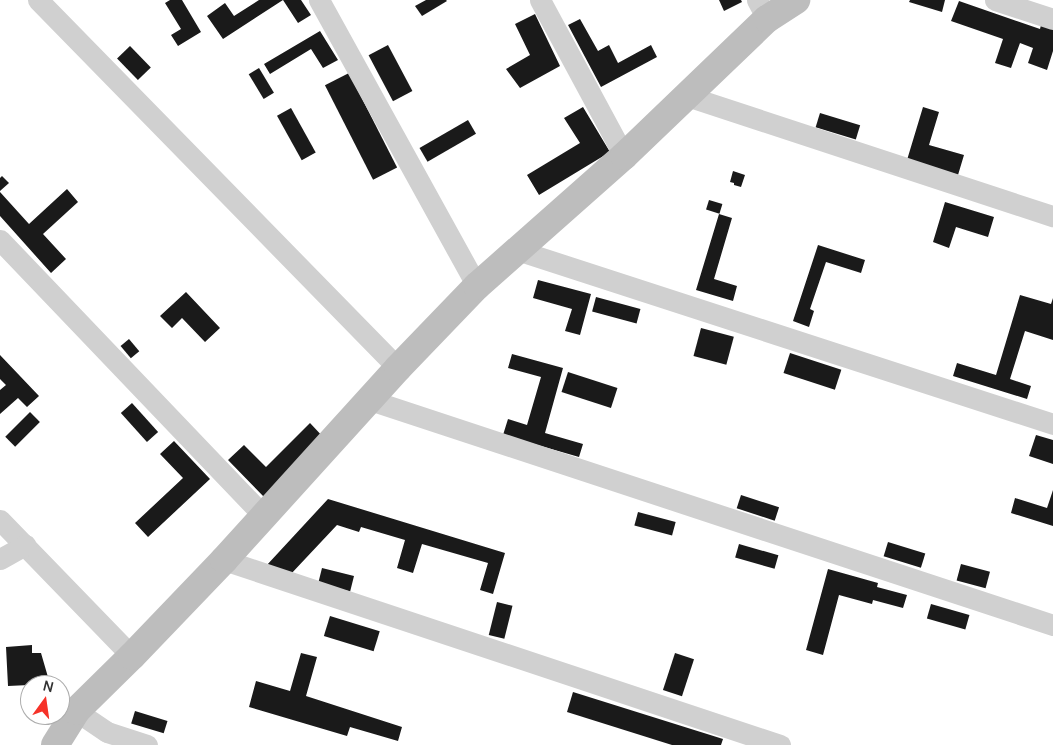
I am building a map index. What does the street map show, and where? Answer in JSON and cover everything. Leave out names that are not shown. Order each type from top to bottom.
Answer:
[{"type":"street","points":[[38,0],[398,368]]},
{"type":"street","points":[[319,0],[477,286]]},
{"type":"street","points":[[540,0],[624,156]]},
{"type":"street","points":[[55,745],[76,711],[224,560],[398,368],[477,286],[624,156],[687,96],[762,9],[796,0]]},
{"type":"street","points":[[995,0],[1053,19]]},
{"type":"street","points":[[687,96],[1053,216]]},
{"type":"street","points":[[0,240],[264,516]]},
{"type":"street","points":[[517,250],[1053,424]]},
{"type":"street","points":[[370,400],[1053,625]]},
{"type":"street","points":[[0,520],[132,656]]},
{"type":"street","points":[[0,559],[25,545]]},
{"type":"street","points":[[224,560],[780,745]]},
{"type":"street","points":[[76,711],[107,732],[147,745]]},
{"type":"building","points":[[170,0],[182,0],[201,32],[178,46],[171,35],[181,29],[165,3]]},
{"type":"building","points":[[259,0],[283,0],[223,39],[207,16],[225,3],[234,16]]},
{"type":"building","points":[[283,0],[301,0],[311,15],[298,23]]},
{"type":"building","points":[[426,0],[447,1],[422,16],[415,6]]},
{"type":"building","points":[[719,0],[741,0],[742,2],[724,11]]},
{"type":"building","points":[[910,0],[945,0],[942,12],[909,2]]},
{"type":"building","points":[[959,1],[1040,29],[1041,25],[1053,29],[1053,51],[1047,70],[1028,63],[1033,48],[1020,43],[1011,68],[995,63],[1003,39],[951,21]]},
{"type":"building","points":[[535,14],[560,66],[520,88],[506,69],[530,55],[515,24]]},
{"type":"building","points":[[580,19],[598,51],[609,45],[618,63],[651,45],[657,57],[601,87],[568,25]]},
{"type":"building","points":[[320,31],[338,60],[323,68],[311,49],[270,74],[264,64]]},
{"type":"building","points":[[388,45],[412,91],[393,101],[369,55]]},
{"type":"building","points":[[130,46],[151,68],[138,80],[117,59]]},
{"type":"building","points":[[259,68],[274,93],[264,99],[249,74]]},
{"type":"building","points":[[349,73],[397,167],[373,180],[325,85]]},
{"type":"building","points":[[583,107],[610,152],[539,195],[527,175],[580,143],[564,118]]},
{"type":"building","points":[[923,107],[939,112],[929,145],[964,155],[958,175],[907,160]]},
{"type":"building","points":[[291,108],[316,153],[302,160],[277,116]]},
{"type":"building","points":[[820,113],[860,125],[856,140],[816,127]]},
{"type":"building","points":[[468,120],[476,134],[428,162],[420,148]]},
{"type":"building","points":[[733,171],[745,175],[741,187],[730,182]]},
{"type":"building","points":[[2,176],[9,183],[0,191],[0,178]]},
{"type":"building","points":[[67,189],[78,202],[43,234],[66,259],[51,273],[0,216],[0,192],[29,224]]},
{"type":"building","points":[[709,200],[722,204],[719,214],[706,210]]},
{"type":"building","points":[[945,202],[994,217],[988,237],[956,227],[949,248],[933,242]]},
{"type":"building","points":[[719,214],[732,218],[714,279],[737,286],[733,301],[696,290]]},
{"type":"building","points":[[818,245],[865,260],[861,273],[826,262],[810,309],[814,311],[809,327],[793,321]]},
{"type":"building","points":[[538,280],[591,294],[580,335],[565,331],[572,309],[533,298]]},
{"type":"building","points":[[186,292],[220,328],[205,342],[182,318],[172,328],[160,316]]},
{"type":"building","points":[[1020,295],[1051,304],[1053,298],[1053,340],[1025,331],[1010,379],[1031,386],[1027,399],[953,376],[957,363],[996,375]]},
{"type":"building","points":[[596,297],[640,309],[637,323],[592,311]]},
{"type":"building","points":[[701,328],[734,337],[726,365],[693,356]]},
{"type":"building","points":[[129,339],[139,351],[131,358],[121,346]]},
{"type":"building","points":[[790,353],[841,370],[835,390],[784,373]]},
{"type":"building","points":[[512,354],[563,368],[545,433],[583,444],[579,457],[503,435],[508,419],[527,425],[541,377],[508,368]]},
{"type":"building","points":[[0,355],[39,396],[27,407],[18,398],[0,414],[0,390],[6,385],[0,379]]},
{"type":"building","points":[[568,372],[617,388],[611,408],[562,392]]},
{"type":"building","points":[[132,403],[158,432],[147,442],[121,413]]},
{"type":"building","points":[[30,412],[40,422],[15,447],[5,437]]},
{"type":"building","points":[[310,423],[325,439],[264,497],[228,460],[244,445],[266,467]]},
{"type":"building","points":[[1036,435],[1053,440],[1053,464],[1029,456]]},
{"type":"building","points":[[174,441],[210,479],[148,537],[135,523],[183,478],[160,454]]},
{"type":"building","points":[[1053,490],[1053,526],[1011,513],[1015,498],[1047,508]]},
{"type":"building","points":[[741,495],[779,507],[775,521],[737,508]]},
{"type":"building","points":[[328,499],[505,553],[493,594],[480,590],[488,563],[422,544],[413,573],[397,568],[405,540],[361,527],[359,532],[337,525],[290,575],[266,566]]},
{"type":"building","points":[[638,512],[676,522],[672,536],[634,526]]},
{"type":"building","points":[[888,542],[925,553],[921,568],[884,556]]},
{"type":"building","points":[[739,544],[778,555],[775,569],[735,557]]},
{"type":"building","points":[[961,564],[990,572],[986,588],[957,580]]},
{"type":"building","points":[[322,568],[354,576],[350,592],[318,584]]},
{"type":"building","points":[[828,569],[878,583],[877,587],[907,595],[903,608],[873,600],[872,604],[839,595],[823,655],[806,650]]},
{"type":"building","points":[[497,602],[513,606],[504,639],[489,635]]},
{"type":"building","points":[[931,604],[969,615],[965,629],[927,618]]},
{"type":"building","points":[[330,616],[380,631],[374,651],[324,636]]},
{"type":"building","points":[[32,645],[32,653],[41,653],[47,675],[20,675],[20,685],[8,686],[6,647]]},
{"type":"building","points":[[301,653],[317,657],[306,696],[402,727],[398,741],[350,727],[347,736],[249,707],[256,681],[290,691]]},
{"type":"building","points":[[675,653],[694,659],[682,696],[663,690]]},
{"type":"building","points":[[573,692],[723,739],[721,745],[672,745],[567,712]]},
{"type":"building","points":[[135,711],[168,721],[164,733],[131,723]]}]
